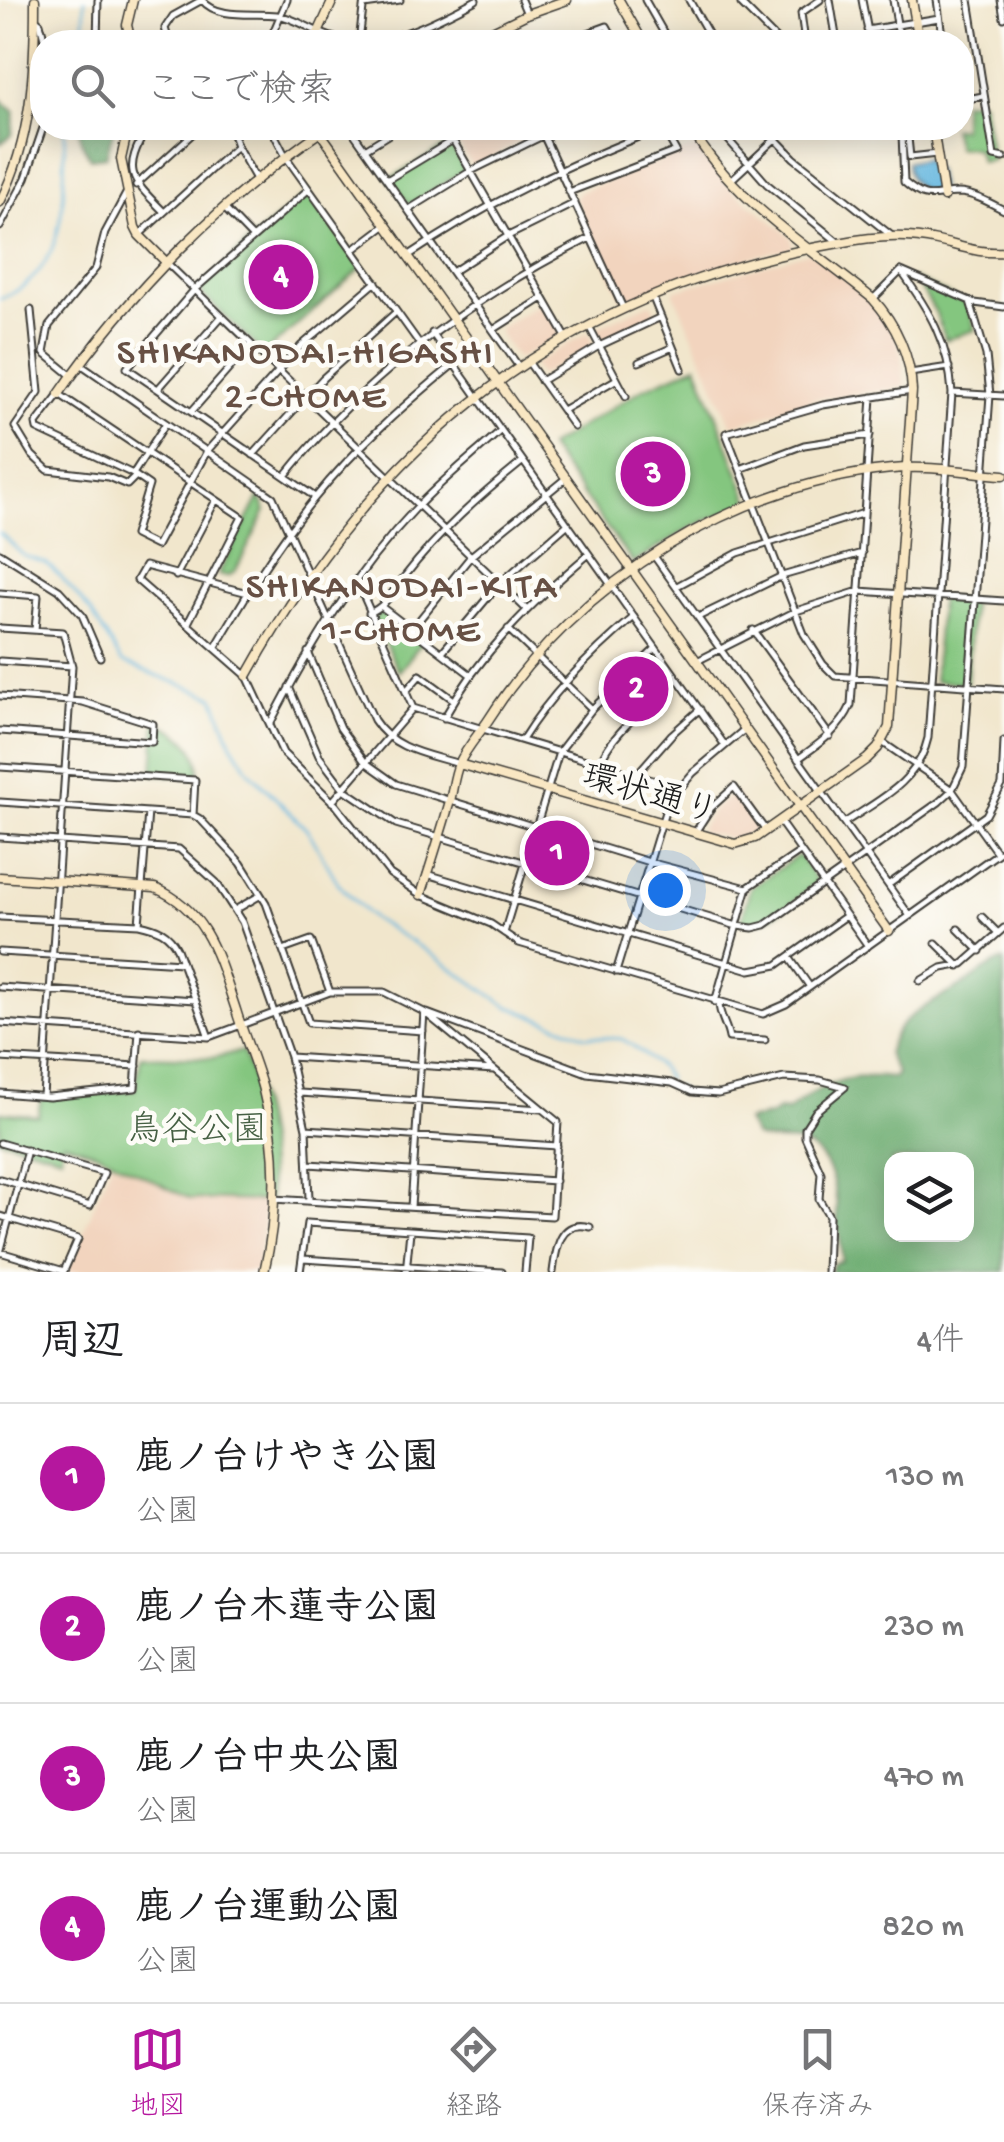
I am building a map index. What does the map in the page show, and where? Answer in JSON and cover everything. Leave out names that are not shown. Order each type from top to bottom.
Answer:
[{"type":"street","points":[[34,30],[35,0]]},
{"type":"street","points":[[98,0],[98,30]]},
{"type":"street","points":[[126,30],[134,0]]},
{"type":"street","points":[[167,30],[173,16],[203,0],[215,11],[281,16],[314,30]]},
{"type":"street","points":[[275,30],[288,0]]},
{"type":"street","points":[[320,30],[332,0]]},
{"type":"street","points":[[361,30],[364,2],[400,0]]},
{"type":"street","points":[[417,30],[476,0]]},
{"type":"street","points":[[520,0],[527,14]]},
{"type":"street","points":[[496,30],[567,0]]},
{"type":"street","points":[[618,0],[635,30]]},
{"type":"street","points":[[645,0],[662,30]]},
{"type":"street","points":[[689,0],[706,30]]},
{"type":"street","points":[[742,0],[741,4],[766,30]]},
{"type":"street","points":[[803,30],[801,13],[820,0]]},
{"type":"street","points":[[830,0],[835,30]]},
{"type":"street","points":[[862,0],[868,30],[939,18]]},
{"type":"street","points":[[893,0],[899,30]]},
{"type":"street","points":[[912,0],[917,30]]},
{"type":"street","points":[[937,0],[942,30]]},
{"type":"street","points":[[969,0],[974,30]]},
{"type":"street","points":[[1002,3],[1004,18]]},
{"type":"street","points":[[34,20],[42,30]]},
{"type":"street","points":[[974,32],[994,156],[1004,158]]},
{"type":"street","points":[[974,98],[984,96]]},
{"type":"street","points":[[0,202],[21,151],[30,108]]},
{"type":"street","points":[[0,227],[26,178],[39,140]]},
{"type":"street","points":[[125,140],[121,159],[139,235],[526,609]]},
{"type":"street","points":[[140,140],[132,155],[131,172],[136,184],[163,211]]},
{"type":"street","points":[[136,184],[186,140]]},
{"type":"street","points":[[235,140],[257,180]]},
{"type":"street","points":[[277,140],[419,342]]},
{"type":"street","points":[[307,140],[224,208],[167,262],[80,364],[36,424],[37,430],[149,485],[134,535],[156,546],[206,452],[278,370],[330,318],[376,282]]},
{"type":"street","points":[[328,140],[889,931]]},
{"type":"street","points":[[359,140],[493,330],[541,380],[574,427]]},
{"type":"street","points":[[365,149],[380,140]]},
{"type":"street","points":[[387,180],[449,140]]},
{"type":"street","points":[[453,140],[566,337]]},
{"type":"street","points":[[408,210],[525,140]]},
{"type":"street","points":[[545,140],[622,308]]},
{"type":"street","points":[[408,256],[490,204],[559,168],[631,140]]},
{"type":"street","points":[[570,192],[676,150],[670,140]]},
{"type":"street","points":[[248,593],[145,566],[137,580],[247,676],[283,753],[332,802],[390,874],[421,895],[491,924],[518,944],[763,1014],[777,1010],[1001,851],[952,790],[882,742],[891,719],[912,391],[898,336],[873,299],[730,181],[700,140]]},
{"type":"street","points":[[727,140],[747,165],[839,243]]},
{"type":"street","points":[[730,181],[773,140]]},
{"type":"street","points":[[775,140],[894,238]]},
{"type":"street","points":[[902,140],[904,182],[926,196],[962,193],[1004,210]]},
{"type":"street","points":[[908,140],[910,158],[937,154]]},
{"type":"street","points":[[934,140],[944,196]]},
{"type":"street","points":[[139,235],[237,146]]},
{"type":"street","points":[[310,189],[195,290],[127,368],[315,497]]},
{"type":"street","points":[[72,376],[44,353],[49,326],[96,268],[105,233],[127,192]]},
{"type":"street","points":[[452,272],[508,236],[575,204]]},
{"type":"street","points":[[224,208],[252,237]]},
{"type":"street","points":[[353,250],[386,225]]},
{"type":"street","points":[[284,476],[332,422],[419,342],[527,270],[590,238]]},
{"type":"street","points":[[247,676],[310,574],[388,476],[418,446],[498,382],[566,337],[653,296],[757,261],[839,243],[923,238],[981,252],[1004,252]]},
{"type":"street","points":[[873,299],[901,271]]},
{"type":"street","points":[[901,271],[970,300],[1004,307]]},
{"type":"street","points":[[844,823],[900,785],[919,766],[928,738],[952,392],[950,368],[932,314],[901,271]]},
{"type":"street","points":[[653,296],[682,369]]},
{"type":"street","points":[[493,330],[543,298]]},
{"type":"street","points":[[289,687],[320,756],[344,789],[396,824],[737,926],[765,925],[952,790],[964,767],[990,395],[986,355],[970,300]]},
{"type":"street","points":[[31,310],[39,392],[15,428],[32,456],[48,470],[108,476],[127,485],[166,423]]},
{"type":"street","points":[[253,454],[305,396],[396,311]]},
{"type":"street","points":[[158,389],[222,316]]},
{"type":"street","points":[[541,380],[661,317]]},
{"type":"street","points":[[588,326],[626,396]]},
{"type":"street","points":[[432,333],[724,744]]},
{"type":"street","points":[[191,412],[251,344]]},
{"type":"street","points":[[639,362],[673,346]]},
{"type":"street","points":[[80,364],[272,497],[385,737],[459,764]]},
{"type":"street","points":[[214,648],[315,497],[359,448],[454,364]]},
{"type":"street","points":[[910,373],[950,368]]},
{"type":"street","points":[[562,410],[616,378]]},
{"type":"street","points":[[912,391],[786,414],[726,433],[804,634],[822,664],[835,676],[1004,689]]},
{"type":"street","points":[[952,392],[1004,396]]},
{"type":"street","points":[[59,394],[242,517],[188,623]]},
{"type":"street","points":[[798,759],[830,736],[845,719],[851,704],[872,397]]},
{"type":"street","points":[[270,724],[308,652],[356,579],[418,505],[501,430]]},
{"type":"street","points":[[740,469],[804,446],[870,435]]},
{"type":"street","points":[[369,613],[382,608],[414,564],[445,531],[522,462]]},
{"type":"street","points":[[421,895],[459,764],[537,656],[631,570],[754,504],[820,483],[907,468],[1004,475]]},
{"type":"street","points":[[411,630],[471,556],[566,478]]},
{"type":"street","points":[[176,576],[216,500]]},
{"type":"street","points":[[676,587],[768,541],[864,513]]},
{"type":"street","points":[[442,652],[499,584],[568,524]]},
{"type":"street","points":[[0,553],[47,580],[77,609],[100,657]]},
{"type":"street","points":[[698,618],[782,576],[862,553]]},
{"type":"street","points":[[444,718],[471,675],[508,629],[589,554]]},
{"type":"street","points":[[654,555],[910,916]]},
{"type":"street","points":[[356,579],[413,708],[679,788]]},
{"type":"street","points":[[696,661],[796,611],[859,591],[1004,601]]},
{"type":"street","points":[[0,593],[38,596],[35,630]]},
{"type":"street","points":[[382,608],[471,675]]},
{"type":"street","points":[[521,741],[565,682],[634,618]]},
{"type":"street","points":[[0,628],[63,632],[72,666],[43,1096]]},
{"type":"street","points":[[508,629],[592,708]]},
{"type":"street","points":[[753,630],[830,736]]},
{"type":"street","points":[[504,933],[559,752],[592,708],[656,648]]},
{"type":"street","points":[[308,652],[340,728],[364,762],[396,784],[747,888]]},
{"type":"street","points":[[0,661],[72,666]]},
{"type":"street","points":[[406,692],[420,675],[454,700]]},
{"type":"street","points":[[600,764],[626,728],[678,679]]},
{"type":"street","points":[[0,696],[70,701],[153,724],[152,742],[0,731]]},
{"type":"street","points":[[332,802],[413,708]]},
{"type":"street","points":[[636,775],[663,743],[700,710]]},
{"type":"street","points":[[616,972],[668,802],[724,744],[745,729]]},
{"type":"street","points":[[888,885],[976,824],[994,804],[1002,785],[1004,741]]},
{"type":"street","name":"環状通り","points":[[459,764],[735,844],[746,842],[779,822],[867,759],[882,742]]},
{"type":"street","points":[[0,766],[195,780],[193,815]]},
{"type":"street","points":[[694,834],[711,808],[734,788],[766,831]]},
{"type":"street","points":[[0,802],[193,815],[225,843],[261,895],[309,1023],[422,1031]]},
{"type":"street","points":[[139,924],[148,812]]},
{"type":"street","points":[[779,822],[868,946]]},
{"type":"street","points":[[0,838],[183,851],[216,882],[235,910],[290,1057],[306,1129],[309,1199]]},
{"type":"street","points":[[765,1040],[729,1038],[717,1002],[747,888],[800,852]]},
{"type":"street","points":[[428,874],[726,964],[758,970],[777,965],[846,916]]},
{"type":"street","points":[[0,878],[143,886],[177,899],[198,918],[216,950],[268,1112],[274,1173],[264,1272]]},
{"type":"street","points":[[235,910],[261,895]]},
{"type":"street","points":[[0,917],[139,924],[162,930],[171,938],[182,963],[208,1036]]},
{"type":"street","points":[[920,981],[942,968],[958,966],[1001,930],[982,917]]},
{"type":"street","points":[[958,929],[980,951]]},
{"type":"street","points":[[283,950],[311,940],[330,992]]},
{"type":"street","points":[[936,943],[958,966]]},
{"type":"street","points":[[0,952],[182,963]]},
{"type":"street","points":[[789,957],[810,987]]},
{"type":"street","points":[[0,987],[195,1000]]},
{"type":"street","points":[[0,1023],[208,1036],[330,992],[384,992],[424,1012],[587,1073],[718,1094],[784,1078],[845,1086],[816,1111],[806,1128],[821,1173],[819,1199],[829,1216],[827,1272]]},
{"type":"street","points":[[273,1199],[552,1216],[558,1122],[424,1012]]},
{"type":"street","points":[[411,1206],[424,1012]]},
{"type":"street","points":[[0,1094],[43,1096],[135,1088],[138,1031]]},
{"type":"street","points":[[290,1057],[496,1071]]},
{"type":"street","points":[[0,1058],[137,1066]]},
{"type":"street","points":[[300,1093],[544,1109]]},
{"type":"street","points":[[306,1129],[557,1146]]},
{"type":"street","points":[[0,1142],[104,1174],[90,1206],[0,1180]]},
{"type":"street","points":[[0,1216],[9,1218],[78,1239],[64,1272],[0,1253],[9,1218],[27,1150]]},
{"type":"street","points":[[309,1164],[555,1181]]},
{"type":"street","points":[[300,1272],[307,1224],[528,1238],[525,1272]]},
{"type":"street","points":[[553,1272],[556,1248],[567,1228],[575,1224],[590,1227]]},
{"type":"street","points":[[407,1269],[410,1231]]},
{"type":"street","points":[[303,1259],[407,1269],[502,1272]]},
{"type":"shaded area","points":[[523,140],[476,166],[471,165],[458,143]]},
{"type":"shaded area","points":[[696,147],[734,191],[791,237],[793,247],[720,265],[626,303],[575,199],[577,193]]},
{"type":"shaded area","points":[[810,252],[871,301],[891,328],[901,352],[905,387],[815,399],[732,426],[673,291]]},
{"type":"shaded area","points":[[542,302],[560,333],[517,359],[499,333],[500,328]]},
{"type":"shaded area","points":[[650,303],[654,305],[655,317],[599,340],[595,332],[598,327]]},
{"type":"shaded area","points":[[590,334],[593,347],[540,375],[536,363]]},
{"type":"shaded area","points":[[735,792],[757,830],[735,839],[702,832],[700,829],[714,809]]},
{"type":"shaded area","points":[[112,1162],[190,1199],[266,1202],[257,1272],[67,1272]]},
{"type":"green space","points":[[0,99],[15,112],[12,135],[0,144]]},
{"type":"green space","points":[[974,101],[982,103],[992,160],[980,162],[977,150],[957,148],[955,140],[974,140]]},
{"type":"green space","points":[[111,140],[106,156],[90,158],[81,141]]},
{"type":"green space","points":[[451,143],[465,170],[409,205],[389,179]]},
{"type":"green space","points":[[305,195],[310,196],[362,267],[264,354],[201,293],[202,287]]},
{"type":"green space","points":[[915,279],[968,304],[975,330],[945,340],[936,313]]},
{"type":"green space","points":[[697,365],[750,502],[693,526],[633,563],[548,447],[644,388]]},
{"type":"green space","points":[[260,496],[266,511],[236,570],[229,576],[218,575]]},
{"type":"green space","points":[[940,599],[972,602],[967,684],[934,681]]},
{"type":"green space","points":[[378,613],[384,613],[422,642],[399,672],[374,621]]},
{"type":"green space","points":[[656,653],[671,679],[624,723],[602,703]]},
{"type":"green space","points":[[156,722],[188,742],[197,758],[198,777],[153,774]]},
{"type":"green space","points":[[538,831],[585,845],[576,876],[528,862]]},
{"type":"green space","points":[[799,855],[818,882],[771,917],[760,922],[741,922],[750,888]]},
{"type":"green space","points":[[1004,960],[1004,1272],[831,1272],[833,1264],[842,1261],[842,1255],[835,1194],[825,1163],[800,1143],[755,1137],[746,1121],[778,1110],[787,1111],[836,1082],[862,1077],[893,1078],[897,1074],[887,1054],[899,1028],[919,1010]]},
{"type":"green space","name":"鳥谷公園","points":[[243,1051],[264,1124],[269,1201],[190,1199],[98,1153],[63,1142],[61,1156],[0,1139],[0,1112],[38,1116],[41,1098],[135,1090],[141,1056],[212,1058]]},
{"type":"water","points":[[927,159],[929,169],[936,169],[940,189],[937,194],[919,188],[909,174],[907,162]]},
{"type":"waterway","points":[[84,30],[85,0]]},
{"type":"waterway","points":[[0,299],[23,286],[52,249],[63,202],[65,140]]},
{"type":"waterway","points":[[0,533],[24,556],[46,563],[62,578],[91,612],[122,662],[214,697],[231,742],[249,771],[309,832],[339,885],[372,918],[507,1006],[586,1036],[622,1039],[660,1067],[668,1080]]},
{"type":"waterway","points":[[674,1086],[686,1095]]},
{"type":"place","name":"鹿ノ台運動公園","points":[[281,277]]},
{"type":"place","name":"鹿ノ台中央公園","points":[[653,474]]},
{"type":"place","name":"鹿ノ台木蓮寺公園","points":[[636,689]]},
{"type":"place","name":"鹿ノ台けやき公園","points":[[557,853]]},
{"type":"district","name":"SHIKANODAI-HIGASHI 2-CHOME","points":[[306,371]]},
{"type":"district","name":"SHIKANODAI-KITA 1-CHOME","points":[[402,604]]}]
